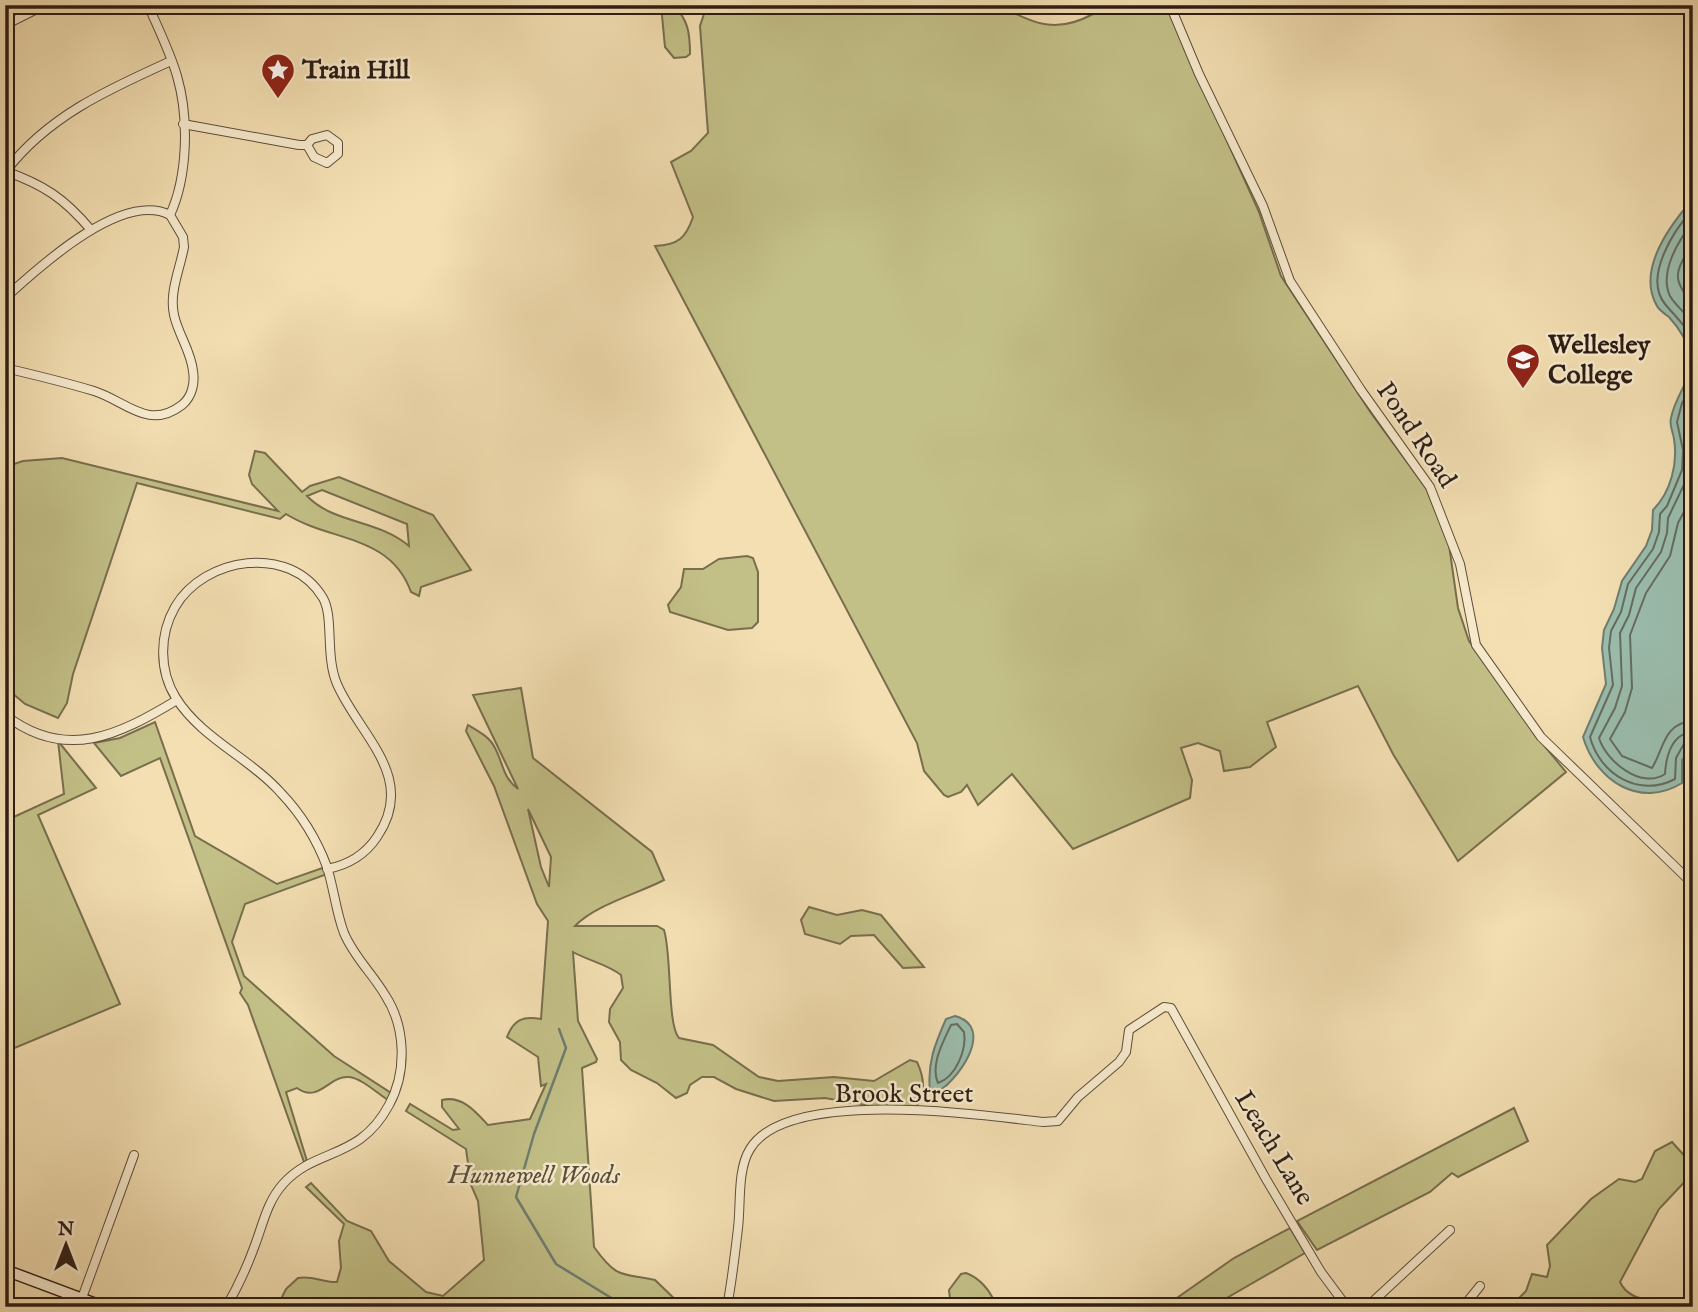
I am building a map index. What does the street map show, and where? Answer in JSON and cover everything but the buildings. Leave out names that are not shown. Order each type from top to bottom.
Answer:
[{"type":"street","points":[[5,25],[45,5]]},
{"type":"street","points":[[148,5],[181,92],[184,124],[180,188],[170,215]]},
{"type":"street","name":"Pond Road","points":[[1170,5],[1199,74],[1263,205],[1290,281],[1361,390],[1430,487],[1460,564],[1469,625],[1476,645],[1541,737],[1693,884]]},
{"type":"street","points":[[91,230],[73,209],[43,185],[6,171],[27,143],[58,120],[171,61]]},
{"type":"street","points":[[184,124],[307,145]]},
{"type":"street","points":[[327,135],[338,142],[338,154],[327,163],[314,158],[307,145],[312,139],[327,135]]},
{"type":"street","points":[[5,298],[53,257],[91,230],[124,215],[161,210],[170,215],[183,237],[184,247],[172,303],[194,372],[191,392],[185,402],[160,416],[147,416],[130,411],[99,393],[5,368]]},
{"type":"street","points":[[226,1307],[246,1268],[268,1207],[281,1186],[301,1169],[347,1149],[363,1138],[389,1106],[400,1075],[401,1043],[395,1014],[386,995],[348,942],[327,869],[308,827],[282,793],[197,723],[177,700],[165,670],[164,640],[173,611],[199,580],[227,566],[258,562],[289,570],[316,590],[328,611],[331,669],[342,695],[382,757],[391,796],[387,818],[372,844],[351,861],[327,869]]},
{"type":"street","points":[[5,715],[40,735],[82,740],[126,730],[177,700]]},
{"type":"street","name":"Brook Street","points":[[727,1307],[741,1185],[749,1150],[765,1133],[803,1116],[860,1110],[927,1111],[1042,1122],[1058,1121],[1078,1097],[1119,1062],[1126,1052],[1129,1030],[1164,1007],[1171,1008]]},
{"type":"street","name":"Leach Lane","points":[[1171,1008],[1266,1179],[1321,1272],[1347,1307]]},
{"type":"street","points":[[82,1298],[134,1155]]},
{"type":"street","points":[[1367,1307],[1450,1230]]},
{"type":"street","points":[[5,1270],[103,1307]]},
{"type":"street","points":[[1463,1307],[1480,1286]]},
{"type":"street","points":[[1472,1298],[1480,1307]]},
{"type":"green space","points":[[661,5],[673,5],[685,21],[690,46],[690,54],[686,57],[674,58],[665,47]]},
{"type":"green space","points":[[707,5],[997,5],[1034,21],[1056,25],[1067,24],[1093,14],[1089,5],[1166,5],[1259,212],[1281,276],[1371,413],[1426,488],[1449,545],[1458,608],[1469,641],[1537,737],[1566,772],[1458,861],[1393,754],[1358,686],[1267,722],[1276,747],[1250,767],[1224,771],[1220,751],[1198,743],[1181,748],[1192,780],[1190,798],[1073,849],[1012,774],[978,805],[967,785],[961,792],[948,797],[944,795],[924,771],[917,743],[655,246],[670,244],[680,239],[693,217],[671,162],[691,151],[708,133],[700,26]]},
{"type":"green space","points":[[255,451],[265,453],[302,492],[310,486],[339,477],[433,515],[471,570],[421,587],[419,596],[411,592],[401,573],[389,559],[358,542],[303,523],[286,514],[280,519],[137,483],[73,674],[67,703],[58,718],[25,704],[5,687],[5,467],[23,461],[62,458],[278,511],[252,484],[249,475]],"holes":[[[322,490],[407,524],[409,546],[397,537],[330,512],[307,496]]]},
{"type":"green space","points":[[747,556],[753,558],[758,572],[758,622],[752,628],[728,630],[670,612],[668,605],[681,587],[684,569],[703,569],[719,559]]},
{"type":"green space","name":"Hunnewell Woods","points":[[521,688],[533,758],[652,852],[664,880],[605,906],[575,926],[657,926],[664,930],[671,1005],[675,1031],[679,1038],[713,1045],[759,1077],[778,1081],[834,1077],[874,1081],[910,1060],[917,1062],[920,1069],[922,1095],[911,1113],[825,1098],[774,1101],[736,1089],[714,1077],[702,1077],[690,1085],[687,1093],[676,1098],[657,1083],[631,1070],[621,1060],[620,1042],[609,1022],[610,1009],[623,988],[621,975],[573,952],[578,1021],[597,1059],[582,1068],[594,1247],[614,1270],[655,1280],[683,1307],[277,1307],[286,1289],[298,1278],[337,1282],[341,1268],[339,1241],[344,1224],[306,1187],[311,1183],[347,1221],[371,1231],[389,1261],[426,1292],[443,1296],[484,1260],[478,1201],[471,1185],[466,1149],[406,1111],[410,1104],[453,1130],[459,1129],[442,1107],[442,1100],[462,1102],[488,1125],[530,1119],[546,1084],[541,1086],[538,1057],[507,1037],[520,1020],[541,1019],[548,921],[537,904],[494,786],[466,731],[468,725],[493,744],[506,775],[518,789],[473,695]],"holes":[[[528,809],[551,857],[549,887],[541,867]]]},
{"type":"green space","points":[[155,722],[195,836],[277,884],[328,866],[330,873],[245,904],[232,942],[244,976],[334,1056],[391,1093],[388,1100],[364,1083],[349,1077],[336,1080],[312,1093],[297,1088],[286,1092],[307,1161],[304,1162],[248,1005],[240,993],[242,988],[160,758],[121,776],[94,743],[120,738]]},
{"type":"green space","points":[[58,741],[96,788],[38,815],[120,1004],[5,1052],[5,821],[64,794]]},
{"type":"green space","points":[[809,907],[837,915],[862,910],[881,915],[924,967],[903,968],[874,935],[851,936],[840,944],[805,934],[801,920]]},
{"type":"green space","points":[[1514,1108],[1528,1141],[1458,1177],[1452,1173],[1430,1192],[1317,1250],[1297,1221]]},
{"type":"green space","points":[[1672,1142],[1691,1163],[1691,1175],[1659,1209],[1620,1282],[1625,1290],[1633,1295],[1652,1301],[1693,1296],[1693,1307],[1522,1307],[1519,1298],[1526,1291],[1532,1274],[1547,1277],[1550,1266],[1547,1245],[1591,1199],[1619,1179],[1635,1182],[1642,1179],[1655,1151]]},
{"type":"green space","points":[[1290,1228],[1305,1253],[1211,1307],[1164,1307],[1234,1258]]},
{"type":"green space","points":[[966,1273],[985,1286],[996,1307],[951,1307],[949,1290],[961,1274]]},
{"type":"water","points":[[1693,199],[1693,359],[1680,331],[1657,306],[1651,278],[1658,249]]},
{"type":"water","points":[[1693,362],[1693,745],[1682,760],[1682,783],[1651,793],[1622,786],[1609,778],[1589,753],[1583,737],[1606,684],[1602,648],[1604,630],[1614,609],[1622,581],[1646,546],[1652,530],[1653,510],[1672,477],[1675,448],[1671,418]]},
{"type":"water","points":[[955,1016],[967,1022],[973,1031],[973,1043],[969,1055],[953,1079],[934,1094],[930,1091],[929,1081],[933,1054],[946,1019]]},
{"type":"waterway","points":[[559,1029],[566,1048],[534,1134],[516,1197],[556,1264],[626,1307]]},
{"type":"place","name":"Train Hill","points":[[278,100]]},
{"type":"place","name":"Wellesley College","points":[[1523,390]]}]
